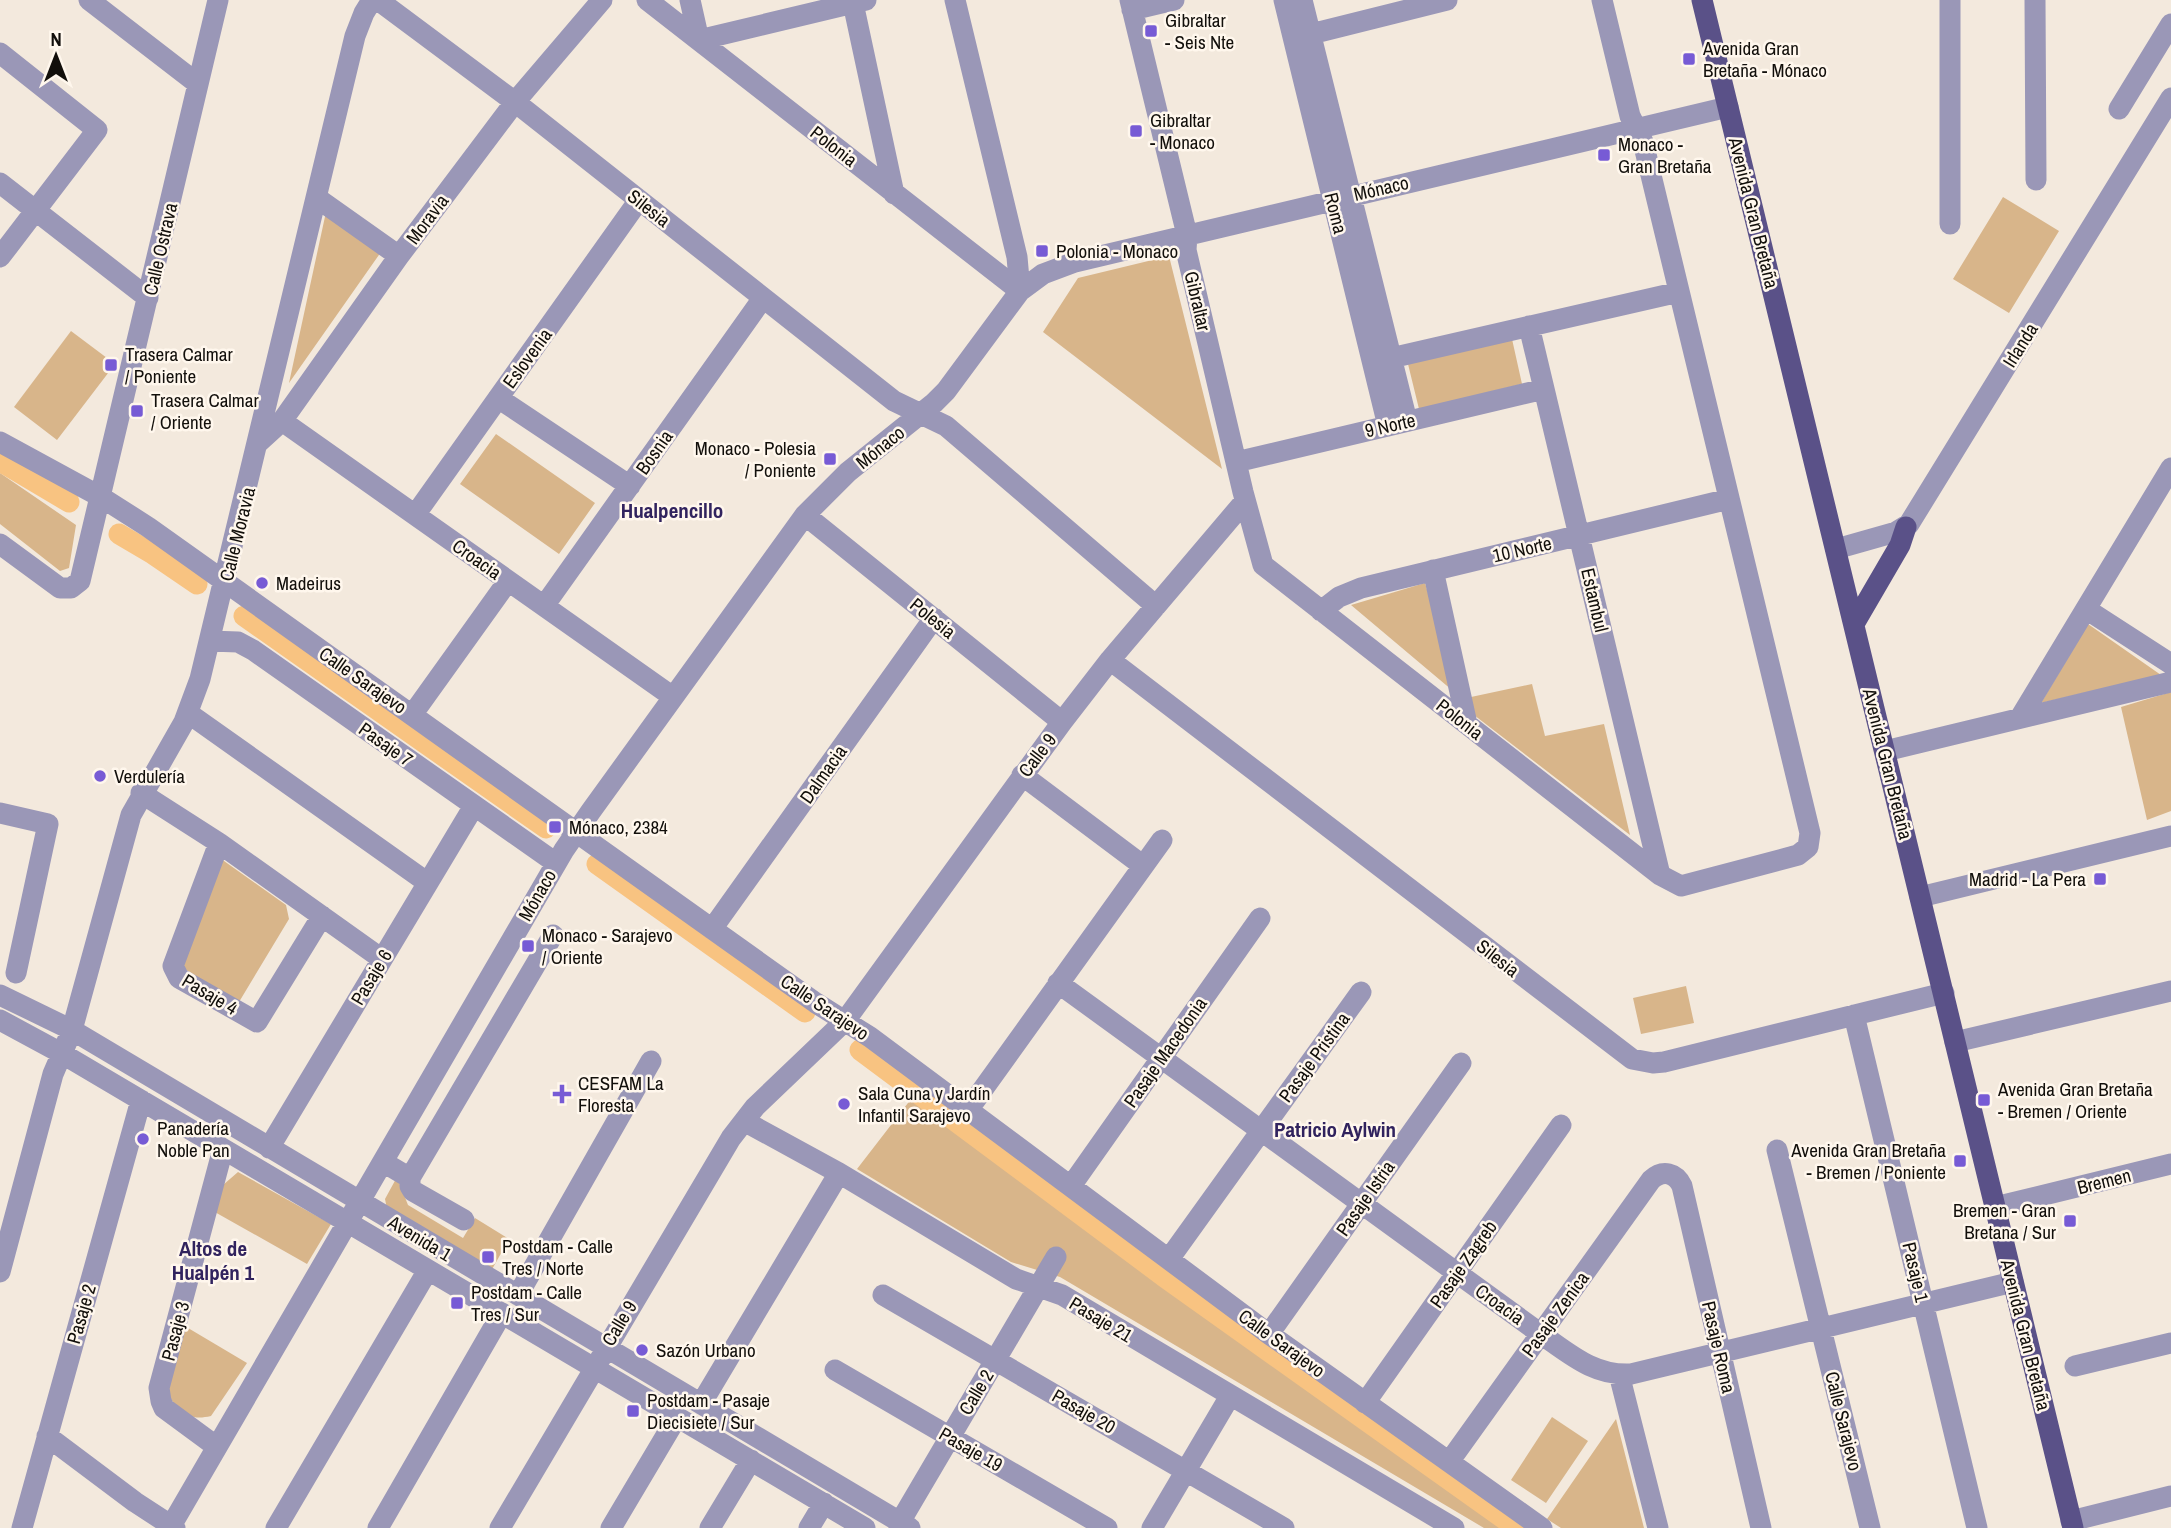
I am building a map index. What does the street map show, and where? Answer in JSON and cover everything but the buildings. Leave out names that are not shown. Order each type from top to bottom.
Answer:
[{"type":"main road","name":"Avenida Gran Bretaña","points":[[1702,0],[2072,1525]]},
{"type":"main road","points":[[1854,624],[1900,545],[1906,527]]},
{"type":"street","points":[[89,0],[198,84]]},
{"type":"street","name":"Calle Ostrava","points":[[101,497],[218,0]]},
{"type":"street","name":"Calle Moravia","points":[[61,1053],[72,1030],[127,826],[141,793],[188,713],[211,641],[355,37],[363,13],[372,0]]},
{"type":"street","name":"Silesia","points":[[378,0],[515,102],[894,401],[946,426],[1156,606]]},
{"type":"street","name":"Moravia","points":[[259,442],[282,421],[399,256],[515,102],[602,0]]},
{"type":"street","name":"Polonia","points":[[647,0],[1020,292]]},
{"type":"street","points":[[690,0],[699,40],[859,1],[894,194]]},
{"type":"street","points":[[955,0],[1017,257],[1020,292]]},
{"type":"street","points":[[1131,5],[1174,0]]},
{"type":"street","name":"Roma","points":[[1284,0],[1342,197],[1387,368],[1397,424]]},
{"type":"street","name":"Roma","points":[[1302,0],[1342,197]]},
{"type":"street","points":[[1311,34],[1447,0]]},
{"type":"street","points":[[1602,0],[1630,116],[1643,142],[1810,841],[1808,847],[1798,855],[1681,886],[1660,874]]},
{"type":"street","points":[[1950,0],[1950,225]]},
{"type":"street","points":[[2035,0],[2036,180]]},
{"type":"street","name":"Gibraltar","points":[[1131,5],[1186,235],[1186,250],[1261,562]]},
{"type":"street","points":[[2119,108],[2171,24]]},
{"type":"street","points":[[0,53],[97,130],[0,257]]},
{"type":"street","name":"Irlanda","points":[[1906,527],[2171,98]]},
{"type":"street","name":"Mónaco","points":[[348,1222],[556,863],[673,697],[805,515],[848,472],[946,391],[1020,292],[1043,274],[1059,267],[1342,197],[1728,107]]},
{"type":"street","points":[[0,183],[148,298]]},
{"type":"street","points":[[317,198],[399,256]]},
{"type":"street","name":"Eslovenia","points":[[415,515],[639,200]]},
{"type":"street","points":[[1387,368],[1529,326],[1679,292]]},
{"type":"street","name":"Bosnia","points":[[544,607],[763,298]]},
{"type":"street","name":"Estambul","points":[[1529,326],[1660,874]]},
{"type":"street","name":"9 Norte","points":[[1236,462],[1544,389]]},
{"type":"street","points":[[498,398],[629,486]]},
{"type":"street","name":"Croacia","points":[[282,421],[673,697]]},
{"type":"street","name":"Calle Sarajevo","points":[[0,442],[101,497],[225,582],[845,1021],[1269,1334],[1542,1528]]},
{"type":"street","points":[[2020,718],[2168,481]]},
{"type":"street","points":[[0,544],[55,586],[71,588],[82,575],[101,497]]},
{"type":"street","name":"10 Norte","points":[[1321,611],[1339,597],[1361,588],[1729,499]]},
{"type":"street","name":"Calle 9","points":[[500,1528],[720,1153],[755,1107],[845,1021],[1062,722],[1110,660],[1245,501]]},
{"type":"street","name":"Polesia","points":[[805,515],[1062,722]]},
{"type":"street","points":[[1836,549],[1906,527]]},
{"type":"street","name":"Polonia","points":[[1261,562],[1660,874]]},
{"type":"street","points":[[1433,570],[1467,724]]},
{"type":"street","points":[[412,715],[508,581]]},
{"type":"street","points":[[2086,609],[2171,664]]},
{"type":"street","name":"Dalmacia","points":[[712,929],[933,618]]},
{"type":"street","name":"Pasaje 7","points":[[211,641],[238,642],[253,650],[556,863]]},
{"type":"street","name":"Silesia","points":[[1110,660],[1632,1059],[1664,1062],[1944,993]]},
{"type":"street","points":[[1885,751],[2171,682]]},
{"type":"street","points":[[188,713],[428,883]]},
{"type":"street","points":[[1022,775],[1142,866]]},
{"type":"street","points":[[141,793],[219,843],[382,959]]},
{"type":"street","name":"Pasaje 6","points":[[269,1148],[474,806]]},
{"type":"street","points":[[0,813],[48,824],[16,973]]},
{"type":"street","points":[[1920,897],[2171,836]]},
{"type":"street","points":[[968,1110],[1161,840]]},
{"type":"street","name":"Pasaje 4","points":[[219,843],[173,966],[179,978],[257,1022],[322,916]]},
{"type":"street","name":"Pasaje Macedonia","points":[[1071,1186],[1260,918]]},
{"type":"street","points":[[464,1220],[413,1191],[410,1178],[553,935]]},
{"type":"street","name":"Croacia","points":[[1058,983],[1587,1366],[1619,1374],[1644,1371],[2013,1282]]},
{"type":"street","points":[[1955,1042],[2171,991]]},
{"type":"street","name":"Pasaje Pristina","points":[[1169,1259],[1361,992]]},
{"type":"street","name":"Avenida 1","points":[[0,995],[72,1030],[903,1526]]},
{"type":"street","name":"Pasaje 1","points":[[1854,1015],[1977,1528]]},
{"type":"street","name":"Avenida 1","points":[[0,1020],[61,1053],[865,1528]]},
{"type":"street","points":[[0,1272],[61,1053]]},
{"type":"street","points":[[518,1295],[651,1061]]},
{"type":"street","name":"Pasaje Istria","points":[[1269,1334],[1461,1063]]},
{"type":"street","name":"Pasaje 2","points":[[22,1528],[141,1100]]},
{"type":"street","name":"Pasaje 21","points":[[744,1121],[839,1173],[1016,1279],[1062,1295],[1454,1528]]},
{"type":"street","name":"Pasaje Zagreb","points":[[1365,1403],[1561,1125]]},
{"type":"street","name":"Pasaje 3","points":[[217,1447],[164,1408],[159,1388],[223,1149]]},
{"type":"street","name":"Calle Sarajevo","points":[[1777,1150],[1870,1528]]},
{"type":"street","points":[[383,1162],[410,1178]]},
{"type":"street","name":"Bremen","points":[[1995,1207],[2171,1164]]},
{"type":"street","points":[[701,1404],[839,1173]]},
{"type":"street","name":"Pasaje Zenica","points":[[1448,1462],[1651,1180],[1667,1173]]},
{"type":"street","name":"Pasaje Roma","points":[[1667,1173],[1677,1178],[1682,1186],[1761,1528]]},
{"type":"street","points":[[47,1436],[173,1527],[348,1222]]},
{"type":"street","name":"Calle 2","points":[[903,1526],[950,1436],[1056,1256]]},
{"type":"street","points":[[276,1528],[428,1270]]},
{"type":"street","name":"Pasaje 20","points":[[883,1295],[1284,1528]]},
{"type":"street","points":[[378,1528],[502,1314]]},
{"type":"street","points":[[2075,1366],[2171,1343]]},
{"type":"street","name":"Pasaje 19","points":[[835,1370],[1107,1528]]},
{"type":"street","points":[[1619,1374],[1658,1528]]},
{"type":"street","points":[[1152,1528],[1230,1396]]},
{"type":"street","points":[[611,1528],[677,1417]]},
{"type":"street","points":[[710,1528],[751,1460]]},
{"type":"street","points":[[2072,1525],[2171,1496]]},
{"type":"street","points":[[809,1528],[824,1503]]},
{"type":"shaded area","points":[[2003,197],[2059,231],[2009,313],[1953,279]]},
{"type":"shaded area","points":[[326,212],[381,252],[289,383]]},
{"type":"shaded area","points":[[1169,256],[1222,469],[1043,332],[1078,278]]},
{"type":"shaded area","points":[[71,331],[115,364],[57,440],[14,407]]},
{"type":"shaded area","points":[[1512,339],[1522,384],[1419,409],[1408,364]]},
{"type":"shaded area","points":[[496,434],[595,503],[559,554],[460,484]]},
{"type":"shaded area","points":[[0,473],[76,525],[69,568],[60,571],[0,524]]},
{"type":"shaded area","points":[[1425,583],[1459,696],[1351,605]]},
{"type":"shaded area","points":[[2088,624],[2161,675],[2041,703]]},
{"type":"shaded area","points":[[1532,684],[1545,736],[1604,724],[1630,835],[1474,715],[1471,697]]},
{"type":"shaded area","points":[[2171,692],[2171,811],[2147,820],[2121,707]]},
{"type":"shaded area","points":[[217,856],[286,905],[289,919],[239,1002],[227,1002],[180,965]]},
{"type":"shaded area","points":[[1686,986],[1694,1023],[1641,1034],[1633,998]]},
{"type":"shaded area","points":[[918,1090],[1529,1528],[1484,1528],[1060,1277],[1011,1262],[857,1169]]},
{"type":"shaded area","points":[[238,1172],[331,1224],[307,1264],[213,1211],[223,1185]]},
{"type":"shaded area","points":[[397,1177],[408,1205],[463,1238],[475,1218],[509,1239],[490,1273],[388,1214],[385,1199]]},
{"type":"shaded area","points":[[183,1325],[247,1363],[211,1416],[186,1414],[172,1400],[169,1391],[169,1369]]},
{"type":"shaded area","points":[[1552,1417],[1588,1441],[1546,1503],[1511,1480]]},
{"type":"shaded area","points":[[1616,1419],[1644,1528],[1561,1528],[1547,1519]]},
{"type":"waterway","points":[[0,461],[69,502]]},
{"type":"waterway","points":[[119,534],[197,584]]},
{"type":"waterway","points":[[244,616],[546,828]]},
{"type":"waterway","points":[[597,864],[805,1012]]},
{"type":"waterway","points":[[860,1050],[1166,1278],[1517,1528]]},
{"type":"place","name":"Gibraltar - Seis Nte","points":[[1151,31]]},
{"type":"place","name":"Avenida Gran Bretaña - Mónaco","points":[[1689,59]]},
{"type":"place","name":"Gibraltar - Monaco","points":[[1136,131]]},
{"type":"place","name":"Monaco - Gran Bretaña","points":[[1604,155]]},
{"type":"place","name":"Polonia - Monaco","points":[[1042,251]]},
{"type":"place","name":"Trasera Calmar / Poniente","points":[[111,365]]},
{"type":"place","name":"Trasera Calmar / Oriente","points":[[137,411]]},
{"type":"place","name":"Monaco - Polesia / Poniente","points":[[830,459]]},
{"type":"place","name":"Madeirus","points":[[262,583]]},
{"type":"place","name":"Verdulería","points":[[100,776]]},
{"type":"place","name":"Mónaco, 2384","points":[[555,827]]},
{"type":"place","name":"Madrid - La Pera","points":[[2100,879]]},
{"type":"place","name":"Monaco - Sarajevo / Oriente","points":[[528,946]]},
{"type":"place","name":"CESFAM La Floresta","points":[[562,1094]]},
{"type":"place","name":"Avenida Gran Bretaña - Bremen / Oriente","points":[[1984,1100]]},
{"type":"place","name":"Sala Cuna y Jardín Infantil Sarajevo","points":[[844,1104]]},
{"type":"place","name":"Panadería Noble Pan","points":[[143,1139]]},
{"type":"place","name":"Avenida Gran Bretaña - Bremen / Poniente","points":[[1960,1161]]},
{"type":"place","name":"Bremen - Gran Bretana / Sur","points":[[2070,1221]]},
{"type":"place","name":"Postdam - Calle Tres / Norte","points":[[488,1257]]},
{"type":"place","name":"Postdam - Calle Tres / Sur","points":[[457,1303]]},
{"type":"place","name":"Sazón Urbano","points":[[642,1350]]},
{"type":"place","name":"Postdam - Pasaje Diecisiete / Sur","points":[[633,1411]]},
{"type":"district","name":"Hualpencillo","points":[[672,511]]},
{"type":"district","name":"Patricio Aylwin","points":[[1335,1130]]},
{"type":"district","name":"Altos de Hualpén 1","points":[[213,1261]]}]
